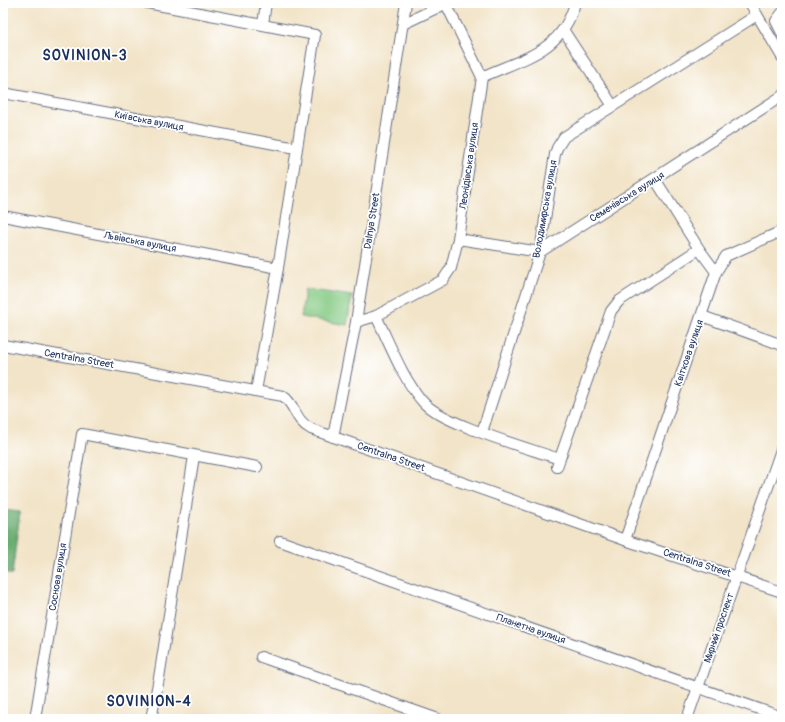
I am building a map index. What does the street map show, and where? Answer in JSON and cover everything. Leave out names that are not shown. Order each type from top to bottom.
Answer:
[{"type":"street","points":[[149,3],[315,35],[278,268],[256,391]]},
{"type":"street","points":[[262,24],[266,3]]},
{"type":"street","name":"Dalnya Street","points":[[333,437],[356,322],[406,3]]},
{"type":"street","points":[[403,24],[446,3],[482,77],[549,47],[564,31],[575,3]]},
{"type":"street","points":[[750,3],[782,58]]},
{"type":"street","points":[[782,13],[777,17],[776,21],[782,33]]},
{"type":"street","name":"Володимирська вулиця","points":[[482,432],[540,252],[557,148],[564,137],[757,15]]},
{"type":"street","points":[[564,31],[613,106]]},
{"type":"street","name":"Леонідівська вулиця","points":[[356,322],[376,316],[442,280],[451,268],[458,240],[482,77]]},
{"type":"street","name":"Київська вулиця","points":[[3,93],[296,148]]},
{"type":"street","name":"Семенівська вулиця","points":[[540,252],[656,179],[782,96]]},
{"type":"street","points":[[656,179],[699,249],[716,272]]},
{"type":"street","name":"Львівська вулиця","points":[[3,216],[278,268]]},
{"type":"street","name":"Квіткова вулиця","points":[[625,540],[716,272],[726,256],[782,231]]},
{"type":"street","points":[[458,240],[540,252]]},
{"type":"street","points":[[376,316],[407,378],[423,402],[443,417],[558,463],[611,311],[619,301],[699,249]]},
{"type":"street","points":[[702,316],[782,345]]},
{"type":"street","name":"Centralna Street","points":[[3,346],[283,396],[287,399],[303,425],[333,437],[625,540],[782,592]]},
{"type":"street","name":"Соснова вулиця","points":[[35,719],[82,434],[194,456]]},
{"type":"street","name":"Мирний проспект","points":[[687,719],[736,576],[779,466],[782,447]]},
{"type":"street","points":[[151,719],[159,678],[194,456],[257,466]]},
{"type":"street","name":"Планетна вулиця","points":[[280,541],[782,717]]},
{"type":"street","points":[[261,657],[438,719]]},
{"type":"green space","points":[[305,289],[352,296],[347,325],[301,317]]},
{"type":"green space","points":[[3,510],[20,512],[12,575],[3,572]]},
{"type":"district","name":"SOVINION-3","points":[[85,55]]},
{"type":"district","name":"SOVINION-4","points":[[149,701]]}]
